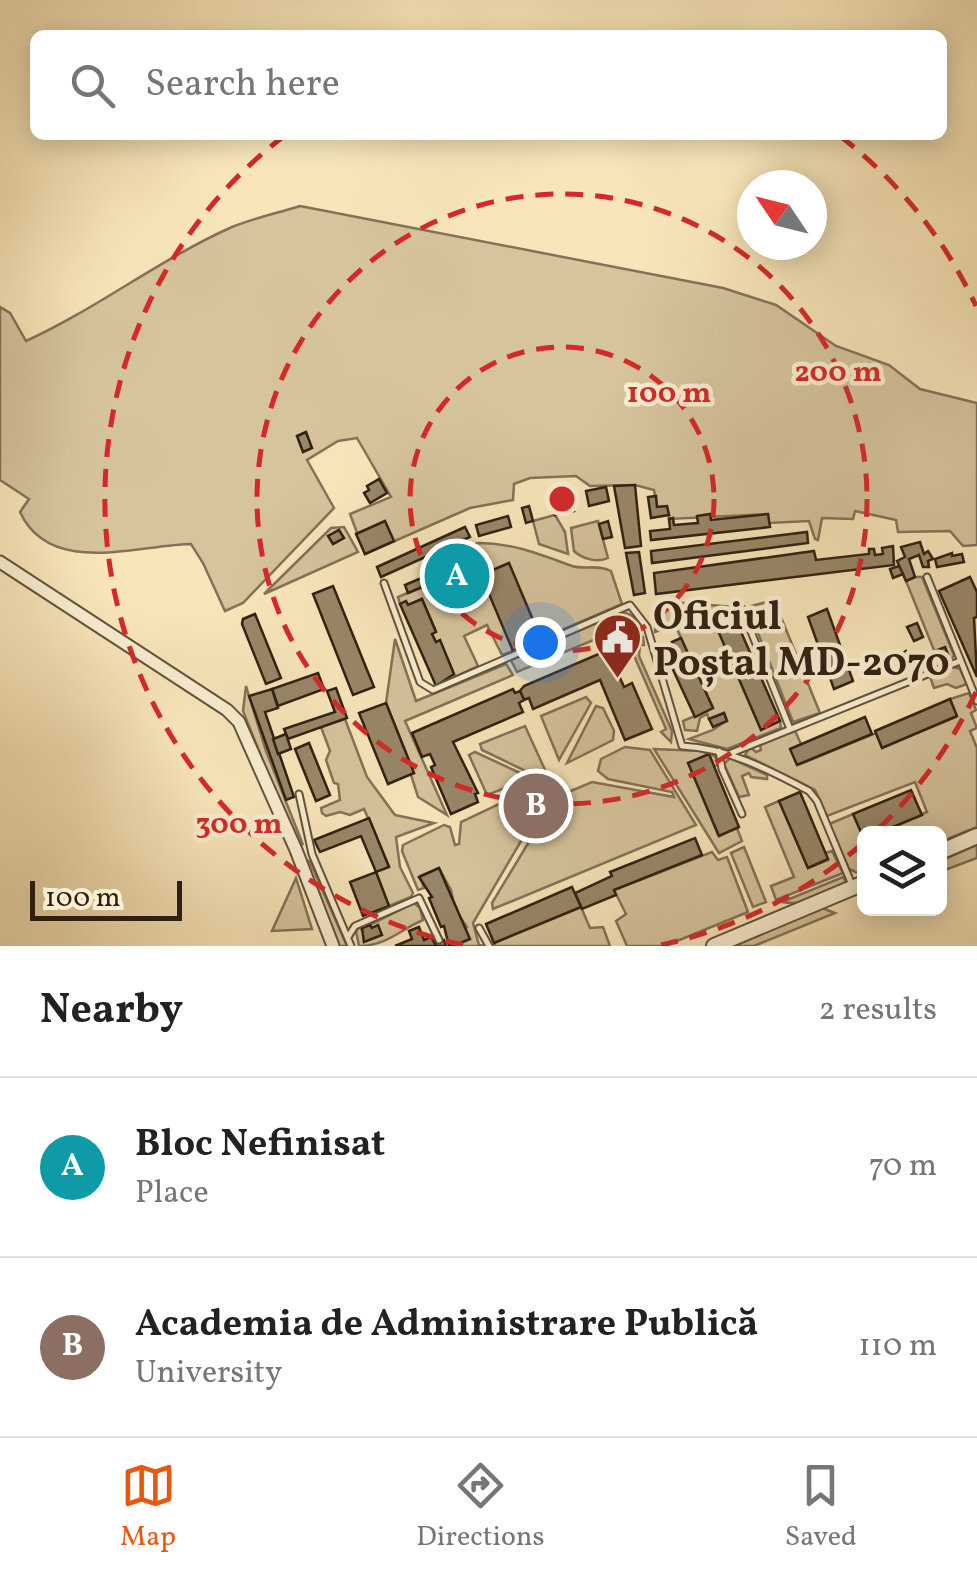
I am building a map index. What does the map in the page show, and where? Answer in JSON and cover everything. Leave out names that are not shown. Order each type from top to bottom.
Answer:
[{"type":"street","points":[[0,562],[227,710],[239,722],[296,850],[333,946]]},
{"type":"street","points":[[947,849],[977,836]]},
{"type":"street","points":[[714,946],[857,887]]},
{"type":"lane","points":[[927,577],[977,701]]},
{"type":"lane","points":[[384,583],[420,682],[433,690],[630,605],[647,627],[682,746],[730,754],[810,791],[857,882]]},
{"type":"lane","points":[[742,608],[790,729]]},
{"type":"lane","points":[[730,754],[960,661]]},
{"type":"lane","points":[[720,752],[722,769],[742,814]]},
{"type":"lane","points":[[299,794],[312,854],[351,946]]},
{"type":"lane","points":[[296,850],[312,854]]},
{"type":"lane","points":[[348,937],[355,926],[419,898],[439,940]]},
{"type":"lane","points":[[479,928],[488,946]]},
{"type":"shaded area","points":[[300,206],[723,288],[776,305],[836,346],[889,365],[920,389],[977,403],[977,545],[963,546],[950,531],[898,532],[896,520],[855,511],[853,519],[822,518],[818,540],[809,521],[769,523],[768,514],[669,519],[667,506],[657,507],[654,490],[635,485],[590,486],[576,476],[530,478],[514,484],[513,500],[470,508],[365,554],[350,514],[391,497],[357,438],[338,441],[307,460],[334,508],[243,603],[225,611],[191,544],[96,553],[52,545],[34,532],[20,512],[29,499],[0,480],[0,307],[10,313],[26,341],[205,240],[240,224]]},
{"type":"shaded area","points":[[555,515],[565,532],[568,554],[539,544],[533,521]]},
{"type":"shaded area","points":[[598,521],[608,558],[595,560],[574,551],[571,528]]},
{"type":"shaded area","points":[[344,527],[358,552],[264,594],[331,528]]},
{"type":"shaded area","points":[[478,543],[514,547],[572,566],[611,571],[622,604],[541,639],[509,564],[513,651],[502,655],[487,625],[464,636],[478,666],[455,677],[440,641],[436,642],[432,634],[436,631],[422,599],[408,605],[400,604],[398,597],[431,583],[428,564]],"holes":[[[475,559],[481,575],[439,592]]]},
{"type":"shaded area","points":[[922,577],[954,655],[950,662],[940,665],[906,581]]},
{"type":"shaded area","points":[[774,600],[820,713],[793,722],[749,610]]},
{"type":"shaded area","points":[[670,602],[735,607],[743,623],[720,633],[762,729],[780,721],[781,728],[727,749],[689,739],[727,720],[724,713],[709,719],[707,714],[700,718],[697,731],[685,730],[683,721],[713,708],[675,625],[655,632],[656,608]]},
{"type":"shaded area","points":[[617,614],[633,616],[636,624],[623,635],[621,630],[615,631],[517,672],[511,660]]},
{"type":"shaded area","points":[[632,637],[643,637],[639,656],[672,731],[671,742],[661,732],[666,729],[629,644]]},
{"type":"shaded area","points":[[395,639],[416,701],[506,664],[513,675],[405,721],[447,815],[418,797],[411,775],[414,773],[386,703]]},
{"type":"shaded area","points":[[953,667],[960,669],[967,684],[934,688],[930,677]]},
{"type":"shaded area","points":[[246,686],[266,751],[303,845],[293,836],[243,711]]},
{"type":"shaded area","points":[[969,693],[976,710],[971,713],[977,728],[970,731],[977,748],[977,827],[947,839],[947,826],[893,826],[927,812],[915,782],[827,816],[815,790],[745,755],[750,747],[756,752],[761,750],[760,745],[795,731],[801,744],[791,749],[798,765],[876,733],[883,747],[956,717],[950,699]]},
{"type":"shaded area","points":[[586,697],[591,703],[559,760],[541,716]]},
{"type":"shaded area","points":[[596,706],[603,708],[614,731],[613,740],[567,763]]},
{"type":"shaded area","points":[[345,719],[367,777],[395,815],[434,823],[396,837],[400,867],[413,893],[389,906],[376,872],[389,866],[364,809],[350,815],[322,813],[321,808],[340,800],[338,784],[334,783],[326,760],[330,751],[321,727]]},
{"type":"shaded area","points":[[525,726],[546,772],[536,776],[482,750],[480,744]]},
{"type":"shaded area","points":[[625,747],[650,750],[696,825],[493,909],[492,903],[556,797],[592,782],[674,797],[672,792],[608,779],[598,771],[601,759]]},
{"type":"shaded area","points":[[654,749],[701,751],[715,756],[718,764],[714,767],[689,764],[718,835],[737,828],[742,841],[719,853]]},
{"type":"shaded area","points":[[475,752],[531,778],[487,795],[469,755]]},
{"type":"shaded area","points":[[730,758],[767,775],[767,779],[751,777],[749,773],[742,776],[749,795],[739,797],[724,764]]},
{"type":"shaded area","points":[[514,797],[531,824],[473,923],[479,945],[485,946],[453,946],[467,927],[455,910],[451,890],[439,868],[420,876],[424,888],[418,890],[403,845],[444,825],[450,827],[455,845],[459,844],[461,822]]},
{"type":"shaded area","points":[[779,801],[808,868],[828,860],[825,853],[832,851],[843,873],[776,900],[771,886],[794,877],[765,807]]},
{"type":"shaded area","points":[[853,814],[858,826],[857,873],[849,869],[829,824]]},
{"type":"shaded area","points":[[977,845],[977,858],[947,869],[947,858]]},
{"type":"shaded area","points":[[744,847],[766,902],[753,907],[731,853]]},
{"type":"shaded area","points":[[712,852],[718,860],[727,857],[748,912],[665,946],[627,946],[616,921],[626,914],[614,890]]},
{"type":"shaded area","points":[[299,855],[310,862],[347,946],[335,946]]},
{"type":"shaded area","points":[[843,877],[846,881],[825,896],[808,902],[782,902]]},
{"type":"shaded area","points":[[296,878],[312,929],[272,931]]},
{"type":"shaded area","points":[[414,903],[423,920],[385,941],[359,946],[359,927],[364,941],[378,926],[370,925]]},
{"type":"shaded area","points":[[581,907],[590,928],[603,927],[610,946],[495,946],[494,943]]},
{"type":"shaded area","points":[[822,908],[835,913],[754,946],[730,946]]},
{"type":"building","points":[[306,432],[312,448],[303,452],[297,436]]},
{"type":"building","points":[[379,479],[387,493],[370,503],[364,493],[369,490],[367,486]]},
{"type":"building","points":[[635,485],[641,546],[625,548],[614,486]]},
{"type":"building","points":[[606,487],[609,501],[589,506],[586,491]]},
{"type":"building","points":[[656,496],[657,507],[667,506],[669,515],[651,518],[648,497]]},
{"type":"building","points":[[570,498],[574,511],[555,515],[552,503]]},
{"type":"building","points":[[529,506],[533,521],[526,523],[522,508]]},
{"type":"building","points":[[710,514],[711,520],[768,514],[770,527],[651,540],[650,531],[670,529],[669,519],[673,518],[674,525],[698,523],[697,516]]},
{"type":"building","points":[[508,516],[511,527],[479,536],[476,525]]},
{"type":"building","points":[[385,521],[394,541],[365,554],[356,534]]},
{"type":"building","points":[[608,521],[612,537],[603,539],[599,524]]},
{"type":"building","points":[[465,527],[470,537],[381,577],[377,567]]},
{"type":"building","points":[[339,530],[344,538],[333,544],[328,536]]},
{"type":"building","points":[[807,532],[808,543],[652,563],[651,551]]},
{"type":"building","points":[[920,542],[924,554],[928,551],[933,559],[928,561],[929,567],[923,567],[919,555],[909,559],[915,577],[906,581],[897,561],[905,557],[901,547]]},
{"type":"building","points":[[893,546],[894,565],[656,594],[654,573],[814,551],[816,560],[869,554],[869,549],[874,549],[875,555],[883,554],[882,548]]},
{"type":"building","points":[[639,552],[645,593],[634,595],[626,553]]},
{"type":"building","points":[[962,554],[964,562],[937,567],[935,559]]},
{"type":"building","points":[[475,558],[481,575],[439,593],[432,576]]},
{"type":"building","points":[[509,563],[541,639],[513,651],[481,575]]},
{"type":"building","points":[[899,566],[903,574],[893,578],[890,569]]},
{"type":"building","points":[[428,575],[432,583],[408,593],[405,585]]},
{"type":"building","points":[[970,577],[977,592],[977,677],[939,591]]},
{"type":"building","points":[[333,586],[374,687],[353,695],[313,594]]},
{"type":"building","points":[[422,599],[436,632],[432,634],[436,642],[440,640],[454,674],[436,686],[400,604]]},
{"type":"building","points":[[827,609],[853,681],[834,689],[808,617]]},
{"type":"building","points":[[255,614],[281,678],[266,684],[242,624],[243,619]]},
{"type":"building","points":[[917,623],[923,637],[914,641],[907,627]]},
{"type":"building","points":[[738,625],[780,721],[761,730],[719,633]]},
{"type":"building","points":[[681,638],[713,708],[695,717],[668,659],[677,655],[672,642]]},
{"type":"building","points":[[945,647],[949,657],[939,661],[935,651]]},
{"type":"building","points":[[608,650],[624,687],[632,683],[652,729],[625,740],[600,680],[533,709],[529,698],[524,700],[520,691],[524,686]]},
{"type":"building","points":[[906,651],[911,659],[901,665],[896,658]]},
{"type":"building","points":[[318,673],[324,689],[278,706],[272,689]]},
{"type":"building","points":[[336,688],[347,718],[288,739],[284,729],[335,712],[327,691]]},
{"type":"building","points":[[272,689],[278,708],[265,712],[294,797],[286,800],[249,696]]},
{"type":"building","points":[[513,689],[515,693],[520,691],[524,700],[519,703],[523,712],[453,742],[478,793],[478,802],[451,814],[431,767],[435,765],[430,754],[422,757],[412,733]]},
{"type":"building","points":[[950,699],[957,716],[882,748],[875,731]]},
{"type":"building","points":[[386,703],[414,773],[388,784],[359,713]]},
{"type":"building","points":[[724,713],[727,721],[713,727],[709,719]]},
{"type":"building","points":[[865,717],[872,734],[797,765],[790,749]]},
{"type":"building","points":[[286,734],[291,749],[278,754],[273,739]]},
{"type":"building","points":[[309,743],[330,795],[316,801],[295,749]]},
{"type":"building","points":[[709,754],[739,827],[719,836],[688,763]]},
{"type":"building","points":[[911,790],[922,815],[895,826],[858,826],[853,814]]},
{"type":"building","points":[[800,792],[828,859],[808,868],[779,801]]},
{"type":"building","points":[[369,818],[389,867],[376,872],[361,836],[320,852],[314,840]]},
{"type":"building","points":[[695,838],[702,855],[614,890],[616,895],[582,909],[575,893],[612,876],[610,872]]},
{"type":"building","points":[[439,868],[470,939],[453,946],[449,946],[444,926],[441,927],[429,898],[432,897],[419,877]]},
{"type":"building","points":[[376,872],[389,906],[363,916],[350,882]]},
{"type":"building","points":[[572,887],[581,907],[494,943],[486,924]]},
{"type":"building","points":[[378,925],[382,935],[364,942],[362,928]]},
{"type":"building","points":[[419,927],[424,940],[431,937],[435,944],[444,940],[446,946],[395,946],[412,939],[409,931]]},
{"type":"place","name":"Bloc Nefinisat","points":[[457,576]]},
{"type":"place","name":"Oficiul Poștal MD-2070","points":[[618,680]]},
{"type":"place","name":"Academia de Administrare Publică","points":[[536,806]]}]
